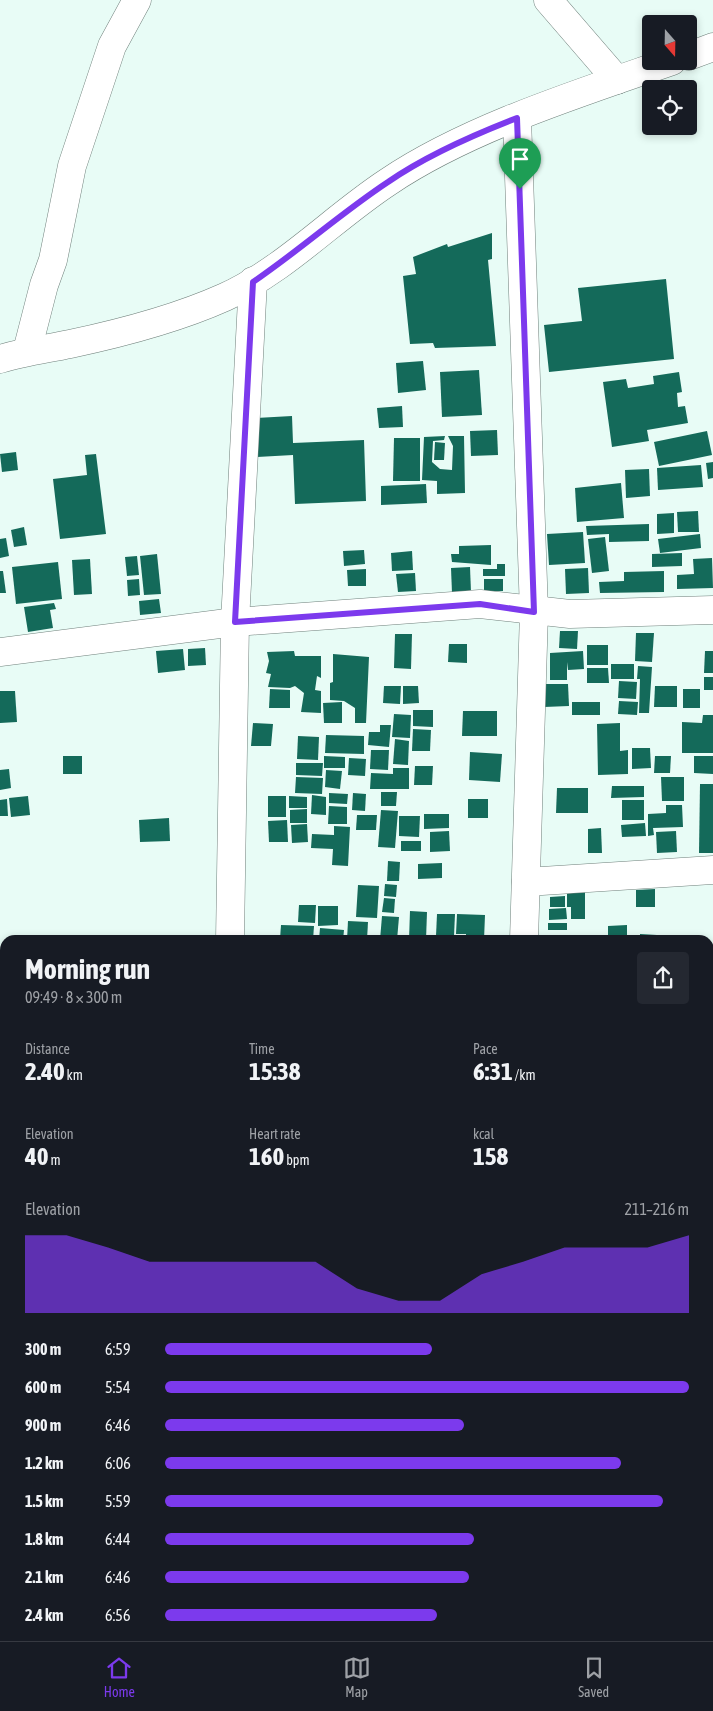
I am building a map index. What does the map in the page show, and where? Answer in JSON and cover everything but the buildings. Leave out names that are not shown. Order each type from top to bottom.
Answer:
[{"type":"street","points":[[27,351],[44,284],[53,260],[72,166],[112,46],[137,0]]},
{"type":"street","points":[[548,0],[617,80]]},
{"type":"street","points":[[698,53],[713,47]]},
{"type":"street","points":[[0,359],[27,351],[69,344],[155,322],[226,297],[288,259],[387,182],[454,146],[517,118],[646,70]]},
{"type":"street","points":[[517,118],[534,612],[524,935]]},
{"type":"street","points":[[230,935],[235,622],[253,282]]},
{"type":"street","points":[[0,652],[235,622],[480,604],[534,612],[598,614],[713,610]]},
{"type":"street","points":[[526,882],[713,870]]},
{"type":"route","points":[[517,118],[520,189],[534,612],[480,604],[235,622],[253,282],[288,259],[360,202],[412,166],[486,130],[517,118]]}]
